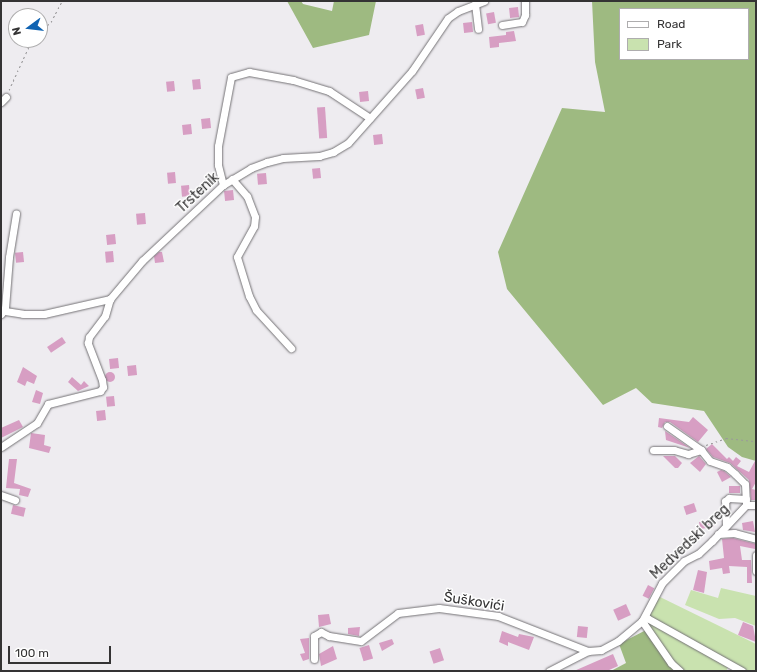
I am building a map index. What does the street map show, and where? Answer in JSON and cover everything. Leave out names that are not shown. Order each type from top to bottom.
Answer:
[{"type":"street","name":"Trstenik","points":[[1,447],[37,423],[48,404],[100,391],[103,387],[102,380],[88,343],[90,337],[105,316],[110,299],[142,261],[223,185],[267,162],[283,158],[311,158],[333,152],[348,143],[412,71],[448,18],[484,1]]},
{"type":"street","points":[[502,25],[522,22],[526,1]]},
{"type":"street","points":[[475,4],[478,29]]},
{"type":"street","points":[[223,185],[218,165],[218,146],[231,77],[249,72],[293,80],[329,91],[370,118]]},
{"type":"street","points":[[232,179],[247,196],[255,217],[254,226],[237,257],[249,296],[256,310],[291,348]]},
{"type":"street","points":[[16,214],[9,257],[3,312],[44,314],[110,299]]},
{"type":"street","name":"Medvedski breg","points":[[642,621],[662,583],[718,534],[746,502],[745,484],[727,467],[710,460],[701,450],[667,426]]},
{"type":"street","points":[[653,450],[674,450],[688,454],[701,450]]},
{"type":"street","points":[[1,495],[16,500]]},
{"type":"street","points":[[726,525],[726,501],[728,498],[746,502]]},
{"type":"street","name":"Medvedski breg","points":[[746,502],[756,504]]},
{"type":"street","points":[[718,534],[734,533],[756,539]]},
{"type":"street","points":[[756,555],[756,572]]},
{"type":"street","name":"Šuškovići","points":[[314,659],[314,636],[321,632],[329,636],[361,641],[398,613],[440,608],[498,616],[588,651]]},
{"type":"street","points":[[549,671],[588,651],[601,650],[618,641],[647,618],[742,671]]},
{"type":"street","points":[[642,621],[671,662],[680,671]]},
{"type":"path","points":[[48,25],[62,1]]},
{"type":"path","points":[[4,100],[28,48]]},
{"type":"path","points":[[701,450],[709,442],[720,439],[756,442]]},
{"type":"green space","points":[[287,1],[301,1],[303,4],[332,11],[334,1],[376,1],[369,35],[313,48]]},
{"type":"green space","points":[[592,1],[756,1],[756,461],[742,457],[728,447],[704,411],[652,403],[636,388],[603,405],[507,289],[498,252],[562,108],[605,112],[595,62]]},
{"type":"green space","points":[[721,588],[756,596],[756,626],[735,618],[719,619],[685,605],[691,590],[718,598]]},
{"type":"green space","points":[[658,596],[756,644],[756,671],[745,671],[648,616]]},
{"type":"green space","points":[[647,620],[729,666],[726,671],[685,671],[671,658],[648,629]]},
{"type":"green space","points":[[648,629],[671,658],[685,671],[611,671],[626,663],[619,644]]},
{"type":"building","points":[[518,7],[519,17],[510,18],[509,8]]},
{"type":"building","points":[[494,12],[496,23],[488,24],[486,13]]},
{"type":"building","points":[[472,22],[473,32],[464,33],[463,23]]},
{"type":"building","points":[[423,24],[425,35],[417,36],[415,25]]},
{"type":"building","points":[[514,31],[516,41],[499,43],[499,47],[490,48],[489,37],[506,35],[506,32]]},
{"type":"building","points":[[200,79],[201,89],[193,90],[192,80]]},
{"type":"building","points":[[174,81],[175,91],[167,92],[166,82]]},
{"type":"building","points":[[423,88],[425,98],[417,99],[415,90]]},
{"type":"building","points":[[368,91],[369,101],[360,102],[359,92]]},
{"type":"building","points":[[325,107],[327,138],[319,138],[317,108]]},
{"type":"building","points":[[210,118],[211,128],[202,129],[201,119]]},
{"type":"building","points":[[191,124],[192,134],[183,135],[182,125]]},
{"type":"building","points":[[382,134],[383,144],[374,145],[373,135]]},
{"type":"building","points":[[320,168],[321,178],[313,179],[312,169]]},
{"type":"building","points":[[175,172],[176,183],[168,184],[167,173]]},
{"type":"building","points":[[266,173],[267,184],[258,185],[257,174]]},
{"type":"building","points":[[189,185],[190,196],[182,197],[181,186]]},
{"type":"building","points":[[233,190],[234,200],[225,201],[224,191]]},
{"type":"building","points":[[145,213],[146,224],[137,225],[136,214]]},
{"type":"building","points":[[115,234],[116,244],[107,245],[106,235]]},
{"type":"building","points":[[113,251],[114,262],[106,263],[105,252]]},
{"type":"building","points":[[23,252],[24,262],[16,263],[15,253]]},
{"type":"building","points":[[159,252],[162,252],[164,262],[155,263],[154,256]]},
{"type":"building","points":[[62,337],[66,343],[51,353],[47,347]]},
{"type":"building","points":[[118,358],[119,368],[110,369],[109,359]]},
{"type":"building","points":[[136,365],[137,375],[128,376],[127,366]]},
{"type":"building","points":[[23,367],[37,376],[34,384],[27,381],[25,386],[17,382]]},
{"type":"building","points":[[108,372],[112,372],[114,373],[114,381],[108,382],[105,379],[105,375]]},
{"type":"building","points":[[72,377],[81,385],[84,381],[89,386],[78,391],[68,382]]},
{"type":"building","points":[[36,390],[43,393],[40,404],[32,402]]},
{"type":"building","points":[[114,396],[115,406],[107,407],[106,397]]},
{"type":"building","points":[[105,410],[106,420],[97,421],[96,411]]},
{"type":"building","points":[[693,417],[708,430],[698,442],[670,422],[665,422],[662,428],[658,427],[659,418],[689,422]]},
{"type":"building","points":[[19,420],[23,427],[1,438],[1,428]]},
{"type":"building","points":[[665,431],[690,448],[666,440]]},
{"type":"building","points":[[31,433],[45,435],[44,445],[51,447],[49,453],[29,448]]},
{"type":"building","points":[[712,444],[727,459],[729,457],[733,461],[736,457],[741,461],[737,466],[749,472],[756,459],[756,482],[752,489],[756,490],[756,500],[751,500],[749,480],[730,463],[713,457],[706,449]]},
{"type":"building","points":[[663,456],[675,456],[682,463],[678,468],[675,468]]},
{"type":"building","points":[[699,456],[706,464],[700,472],[690,463]]},
{"type":"building","points":[[9,459],[17,459],[14,483],[31,489],[28,497],[19,495],[20,489],[6,488]]},
{"type":"building","points":[[721,470],[731,477],[722,482],[717,472]]},
{"type":"building","points":[[729,486],[740,486],[740,493],[729,493]]},
{"type":"building","points":[[694,503],[697,512],[686,515],[684,506]]},
{"type":"building","points":[[13,505],[26,508],[24,517],[11,514]]},
{"type":"building","points":[[714,521],[714,527],[700,529],[699,522]]},
{"type":"building","points":[[753,521],[755,532],[743,530],[742,523]]},
{"type":"building","points":[[733,538],[756,544],[755,549],[740,546],[742,560],[751,560],[752,583],[747,583],[747,567],[729,566],[730,573],[723,574],[722,568],[710,570],[709,561],[724,558],[722,539]]},
{"type":"building","points":[[698,570],[707,572],[704,593],[693,590]]},
{"type":"building","points":[[648,585],[654,588],[649,599],[643,596]]},
{"type":"building","points":[[626,604],[631,615],[618,621],[613,610]]},
{"type":"building","points":[[329,614],[331,624],[319,627],[318,615]]},
{"type":"building","points":[[743,622],[753,626],[756,642],[738,635]]},
{"type":"building","points":[[578,626],[588,627],[587,638],[577,637]]},
{"type":"building","points":[[360,627],[359,636],[348,634],[348,628]]},
{"type":"building","points":[[502,631],[518,637],[519,634],[534,637],[529,650],[508,642],[508,646],[499,642]]},
{"type":"building","points":[[309,638],[309,659],[303,661],[300,654],[305,653],[300,639]]},
{"type":"building","points":[[392,639],[394,644],[382,651],[379,643]]},
{"type":"building","points":[[369,645],[373,658],[364,661],[359,648]]},
{"type":"building","points":[[333,646],[337,659],[321,666],[319,654]]},
{"type":"building","points":[[440,648],[444,660],[434,664],[430,651]]},
{"type":"building","points":[[613,654],[618,666],[607,671],[574,671]]}]
